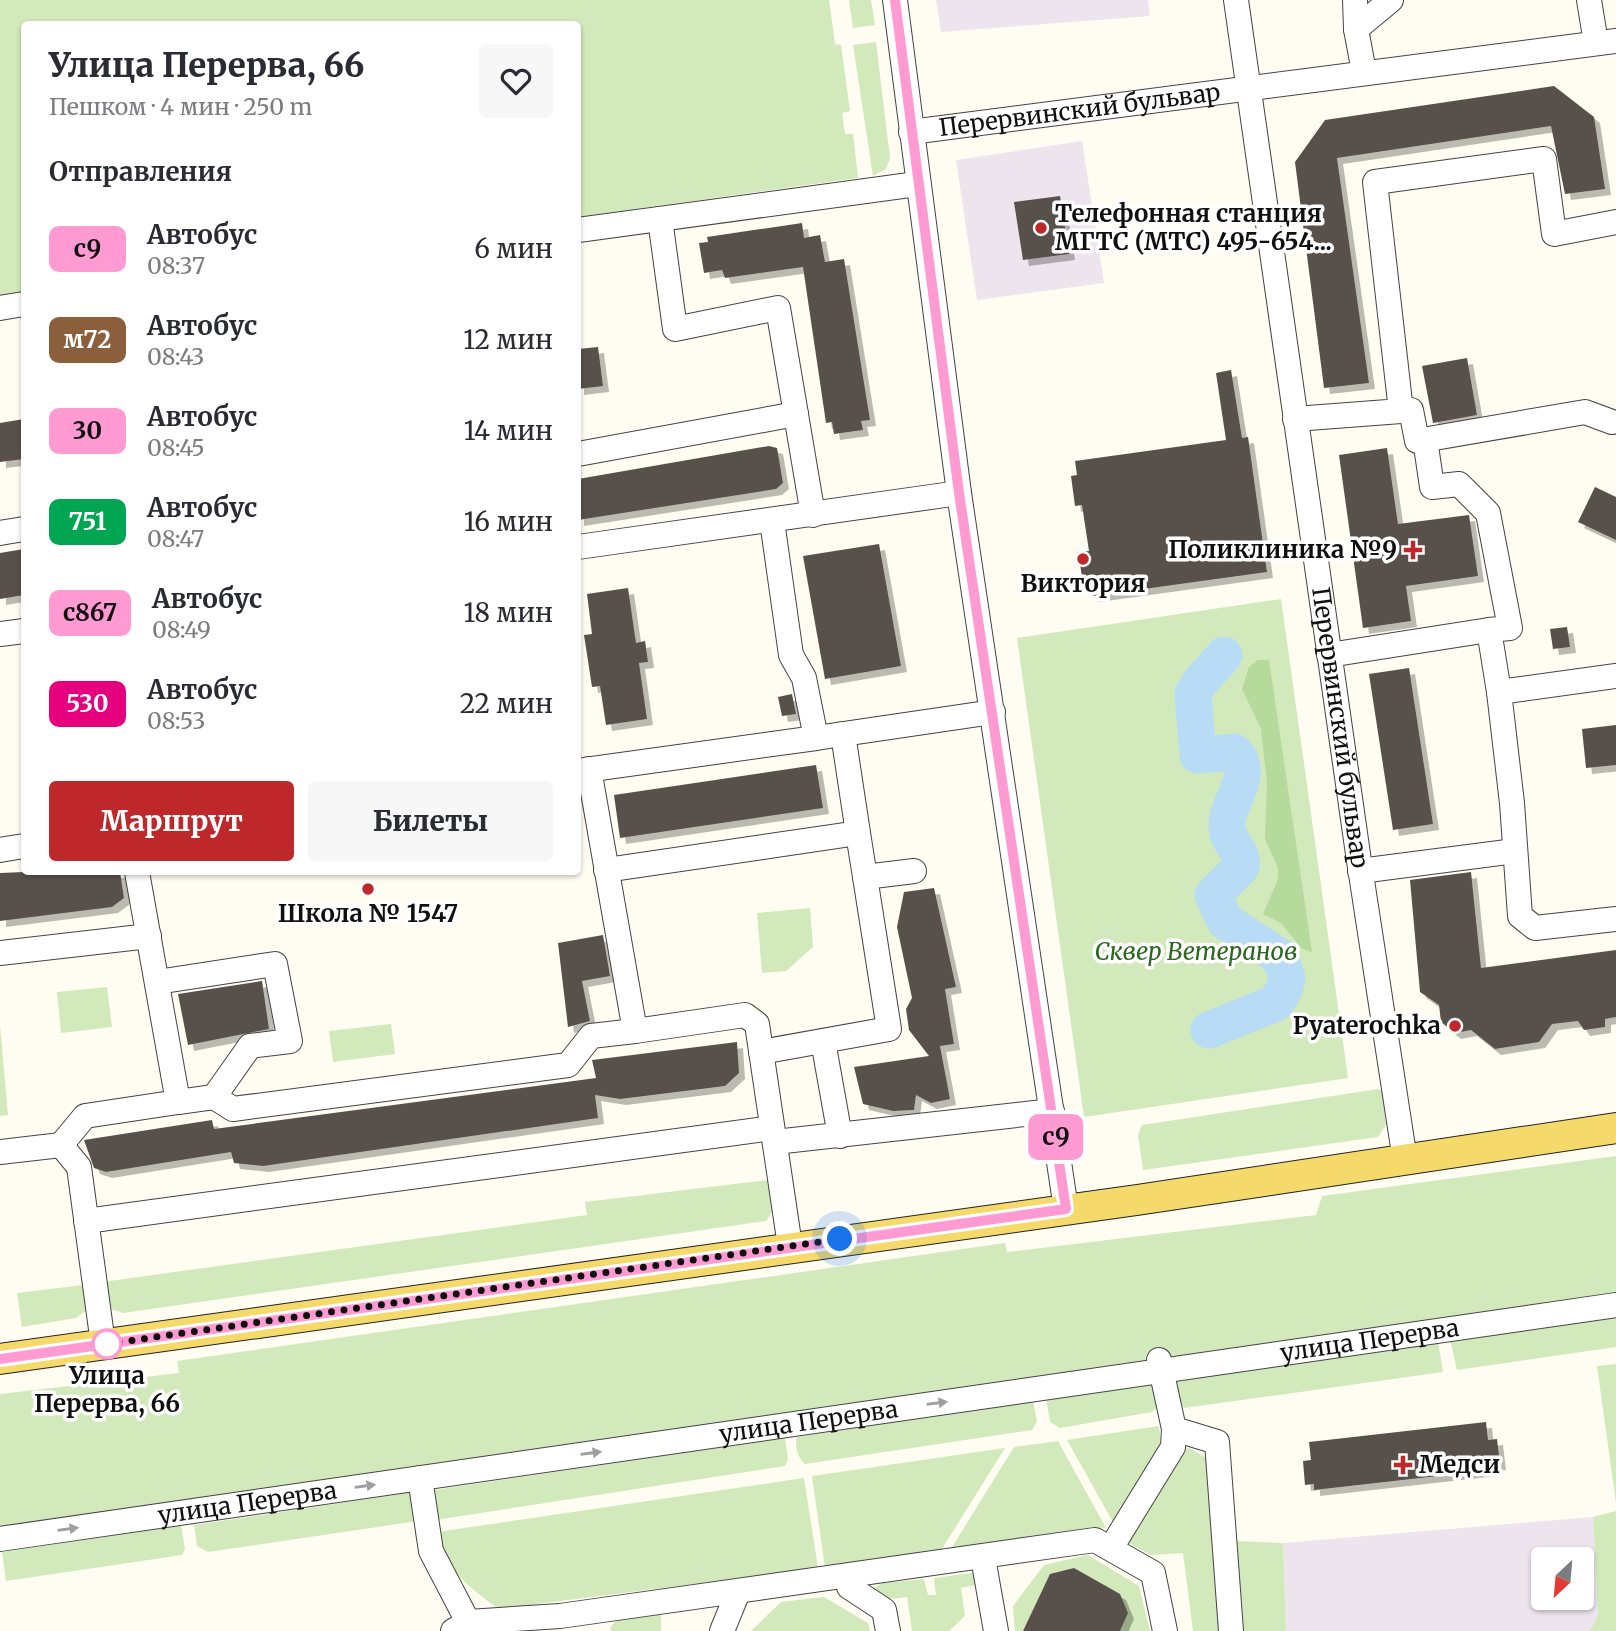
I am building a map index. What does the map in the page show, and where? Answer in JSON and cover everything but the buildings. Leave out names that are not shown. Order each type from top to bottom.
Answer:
[{"type":"main road","points":[[0,1359],[1066,1209],[1616,1128]]},
{"type":"street","name":"Перервинский бульвар","points":[[895,0],[959,493],[1066,1209]]},
{"type":"street","name":"Перервинский бульвар","points":[[1236,0],[1360,871],[1405,1160]]},
{"type":"street","points":[[1355,0],[1356,30],[1364,72]]},
{"type":"street","points":[[1356,30],[1391,0]]},
{"type":"street","points":[[1249,87],[1606,42],[1589,0]]},
{"type":"street","name":"Перервинский бульвар","points":[[911,132],[1249,87]]},
{"type":"street","points":[[1401,411],[1375,182],[1544,159],[1554,234],[1616,222]]},
{"type":"street","points":[[581,230],[918,184]]},
{"type":"street","points":[[660,219],[675,329],[778,308],[813,515]]},
{"type":"street","points":[[0,308],[21,304]]},
{"type":"street","points":[[1295,419],[1411,410],[1417,441],[1585,412],[1612,422]]},
{"type":"street","points":[[581,453],[796,414]]},
{"type":"street","points":[[1329,655],[1510,628],[1488,513],[1459,484],[1432,487],[1425,439]]},
{"type":"street","points":[[581,547],[959,493]]},
{"type":"street","points":[[772,521],[792,655],[804,678],[816,738]]},
{"type":"street","points":[[0,533],[21,530]]},
{"type":"street","points":[[0,634],[21,631]]},
{"type":"street","points":[[1489,631],[1499,692],[1520,916],[1535,928],[1616,919]]},
{"type":"street","points":[[1499,692],[1616,676]]},
{"type":"street","points":[[635,1031],[606,870],[583,770],[993,712]]},
{"type":"street","points":[[761,1052],[889,1029],[843,734]]},
{"type":"street","points":[[606,870],[858,832]]},
{"type":"street","points":[[0,850],[21,846]]},
{"type":"street","points":[[1360,871],[1515,851]]},
{"type":"street","points":[[865,877],[914,871]]},
{"type":"street","points":[[138,875],[178,1102]]},
{"type":"street","points":[[0,953],[149,936]]},
{"type":"street","points":[[157,982],[275,964],[290,1041],[250,1046],[214,1097]]},
{"type":"street","points":[[0,1152],[61,1144],[85,1116],[214,1097],[233,1109],[568,1065],[591,1036],[745,1016],[757,1024],[790,1246]]},
{"type":"street","points":[[823,1041],[840,1136]]},
{"type":"street","points":[[86,1221],[774,1135],[840,1136],[1052,1111]]},
{"type":"street","points":[[61,1144],[79,1167],[103,1344]]},
{"type":"street","name":"улица Перерва","points":[[0,1539],[1161,1366],[1616,1304]]},
{"type":"street","points":[[1111,1548],[1173,1447],[1174,1429],[1161,1366]]},
{"type":"street","points":[[1174,1429],[1217,1442],[1231,1631]]},
{"type":"street","points":[[420,1478],[431,1551],[460,1626],[560,1616],[984,1559],[1095,1540],[1153,1573],[1165,1631]]},
{"type":"street","points":[[984,1559],[996,1631]]},
{"type":"street","points":[[847,1577],[849,1587],[884,1610],[888,1631]]},
{"type":"street","points":[[722,1631],[738,1592]]},
{"type":"street","points":[[560,1616],[591,1626],[596,1631]]},
{"type":"shaded area","points":[[936,0],[1148,0],[1150,16],[941,32]]},
{"type":"shaded area","points":[[1082,141],[1104,283],[977,300],[956,160]]},
{"type":"shaded area","points":[[1593,1517],[1598,1616],[1590,1631],[1286,1631],[1283,1543]]},
{"type":"green space","points":[[0,0],[829,0],[835,44],[841,45],[850,111],[842,113],[845,134],[853,134],[858,178],[581,217],[581,21],[21,21],[21,295],[0,298]]},
{"type":"green space","points":[[849,0],[871,0],[875,25],[853,28]]},
{"type":"green space","points":[[876,42],[890,158],[886,169],[873,176],[853,45]]},
{"type":"green space","name":"Сквер Ветеранов","points":[[1281,599],[1348,1078],[1084,1117],[1017,638]]},
{"type":"green space","points":[[1258,660],[1269,660],[1312,952],[1302,949],[1281,923],[1263,914],[1278,879],[1278,868],[1265,839],[1267,783],[1261,729],[1242,689],[1249,667]]},
{"type":"green space","points":[[810,908],[813,947],[786,971],[762,973],[757,913]]},
{"type":"green space","points":[[107,987],[112,1027],[61,1033],[57,992]]},
{"type":"green space","points":[[391,1024],[395,1054],[333,1062],[329,1031]]},
{"type":"green space","points":[[0,1025],[8,1115],[0,1116]]},
{"type":"green space","points":[[1378,1089],[1382,1091],[1386,1125],[1378,1137],[1143,1170],[1138,1135],[1142,1125]]},
{"type":"green space","points":[[1616,1156],[1616,1293],[0,1534],[0,1394],[179,1373],[177,1361],[1005,1243],[1007,1252],[1316,1215],[1322,1196]]},
{"type":"green space","points":[[769,1180],[772,1212],[766,1221],[123,1313],[108,1308],[102,1282],[587,1215],[585,1202]]},
{"type":"green space","points":[[83,1285],[87,1310],[76,1318],[22,1327],[17,1293]]},
{"type":"green space","points":[[1616,1314],[1616,1347],[1457,1370],[1450,1339]]},
{"type":"green space","points":[[1438,1341],[1443,1372],[1185,1408],[1178,1403],[1176,1379]]},
{"type":"green space","points":[[1616,1364],[1616,1503],[1597,1366]]},
{"type":"green space","points":[[1156,1383],[1160,1405],[1152,1412],[1060,1428],[1050,1422],[1046,1398]]},
{"type":"green space","points":[[1033,1401],[1037,1421],[1032,1430],[805,1464],[796,1448],[797,1437]]},
{"type":"green space","points":[[1159,1426],[1161,1446],[1114,1524],[1067,1440]]},
{"type":"green space","points":[[785,1438],[788,1460],[785,1466],[435,1520],[434,1490]]},
{"type":"green space","points":[[1058,1441],[1106,1528],[949,1552],[1014,1447]]},
{"type":"green space","points":[[1005,1448],[940,1552],[825,1568],[812,1476]]},
{"type":"green space","points":[[1189,1448],[1210,1460],[1220,1631],[1193,1631],[1183,1553],[1151,1555],[1127,1542],[1181,1450]]},
{"type":"green space","points":[[804,1478],[818,1568],[499,1609],[460,1577],[447,1558],[437,1532]]},
{"type":"green space","points":[[414,1492],[418,1521],[208,1552],[197,1546],[194,1525]]},
{"type":"green space","points":[[1616,1511],[1616,1631],[1590,1631],[1598,1615],[1593,1517]]},
{"type":"green space","points":[[181,1525],[185,1549],[182,1555],[6,1581],[2,1552]]},
{"type":"green space","points":[[1234,1541],[1283,1543],[1286,1631],[1239,1631]]},
{"type":"green space","points":[[1088,1555],[1139,1586],[1150,1631],[1015,1631],[1013,1606],[1044,1565]]},
{"type":"green space","points":[[973,1573],[976,1585],[961,1588],[965,1616],[949,1631],[912,1631],[907,1597],[884,1597],[874,1588],[883,1583],[924,1579],[928,1595],[936,1595],[934,1578]]},
{"type":"green space","points":[[824,1597],[868,1623],[870,1631],[751,1631],[781,1602]]},
{"type":"green space","points":[[661,1614],[661,1631],[612,1631],[610,1628],[618,1618]]},
{"type":"waterway","points":[[1209,1030],[1276,1003],[1287,978],[1280,957],[1225,921],[1213,895],[1241,867],[1240,856],[1227,826],[1242,779],[1242,769],[1234,752],[1198,755],[1193,695],[1224,655]]},
{"type":"bus line","name":"с9","points":[[0,1359],[1066,1209],[959,493],[895,0]]},
{"type":"place","name":"Телефонная станция МГТС (МТС) 495-654...","points":[[1041,228]]},
{"type":"place","name":"Поликлиника №9","points":[[1413,550]]},
{"type":"place","name":"Виктория","points":[[1083,559]]},
{"type":"place","name":"Школа № 1547","points":[[368,889]]},
{"type":"place","name":"Pyaterochka","points":[[1455,1026]]},
{"type":"place","name":"Улица Перерва, 66","points":[[107,1344]]},
{"type":"place","name":"Медси","points":[[1403,1465]]},
{"type":"route","points":[[107,1344],[840,1239]]}]
